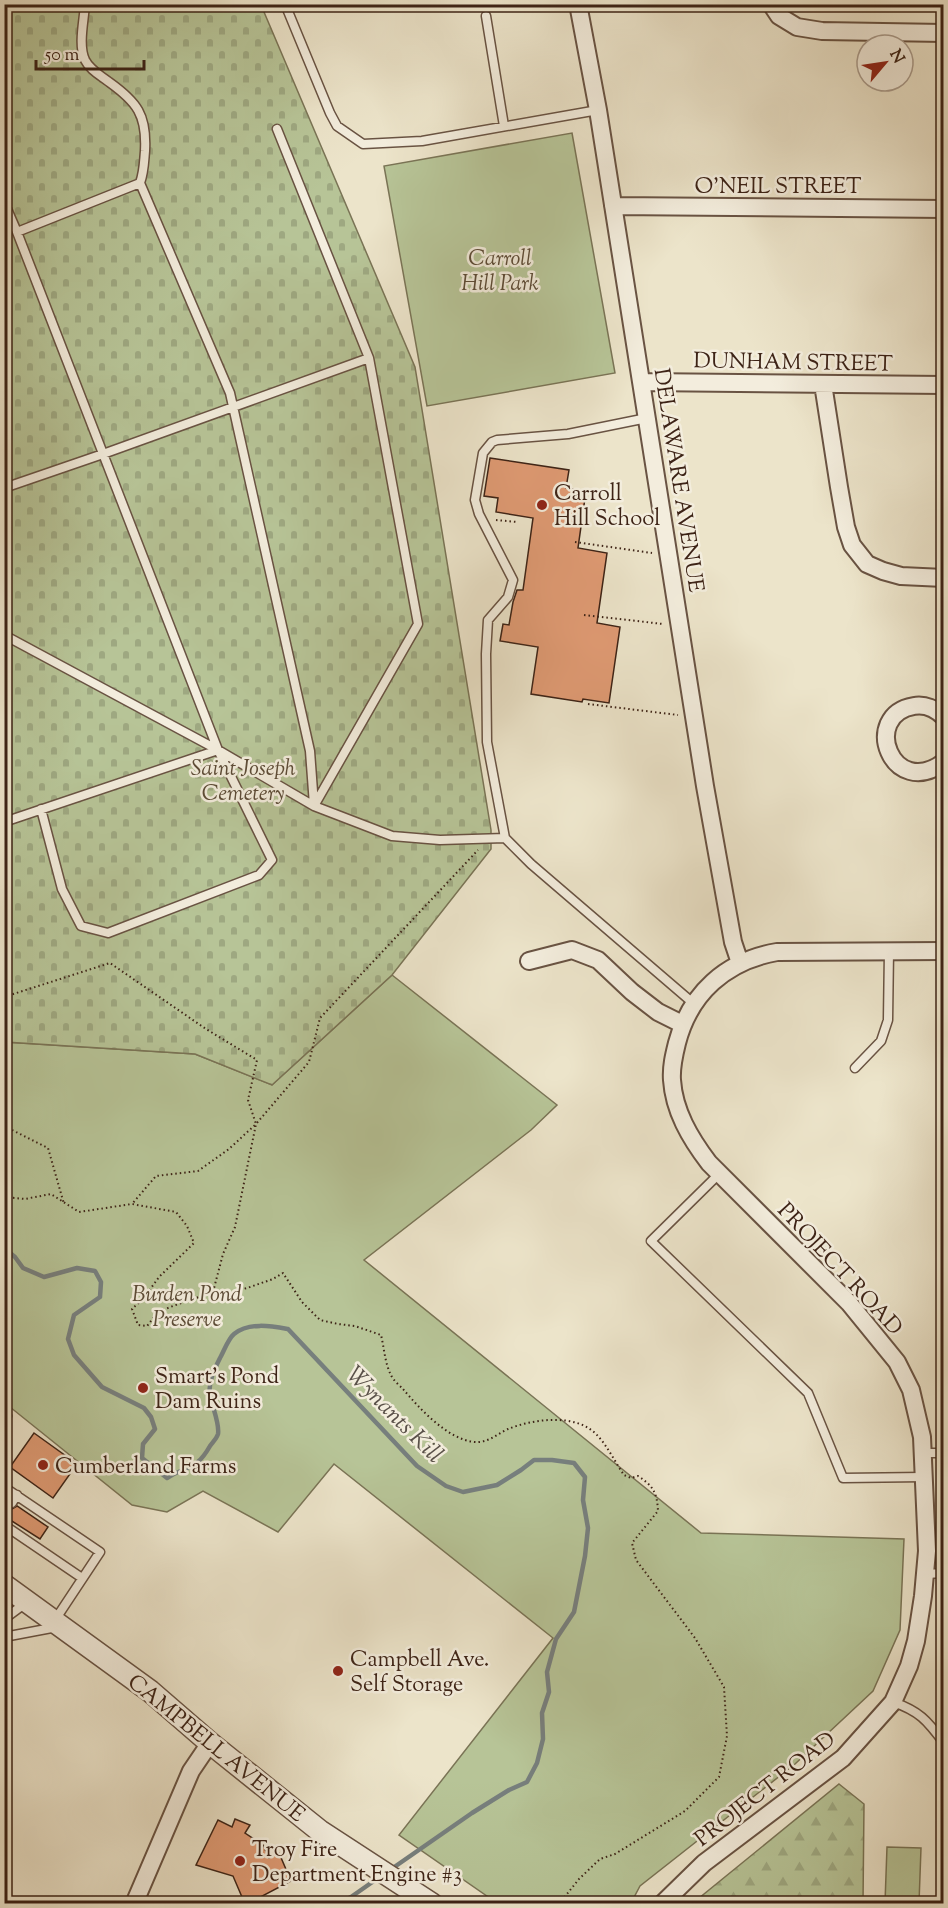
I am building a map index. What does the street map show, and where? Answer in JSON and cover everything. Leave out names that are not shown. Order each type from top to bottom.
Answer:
[{"type":"street","name":"DELAWARE AVENUE","points":[[578,4],[642,382],[705,786],[734,942],[740,963]]},
{"type":"street","points":[[771,4],[779,16],[797,27],[822,30],[944,33]]},
{"type":"street","name":"O'NEIL STREET","points":[[613,206],[944,208]]},
{"type":"street","name":"DUNHAM STREET","points":[[642,382],[944,385]]},
{"type":"street","points":[[824,384],[839,487],[846,527],[852,545],[867,564],[883,571],[901,576],[944,578]]},
{"type":"street","points":[[941,766],[925,772],[903,769],[889,753],[886,731],[890,721],[897,713],[907,708],[929,707],[944,717]]},
{"type":"street","points":[[529,961],[572,950],[598,960],[632,992],[658,1012],[682,1024]]},
{"type":"street","name":"PROJECT ROAD","points":[[662,1904],[704,1863],[843,1758],[893,1702],[909,1666],[916,1641],[927,1551],[922,1437],[911,1390],[897,1362],[849,1303],[708,1163],[691,1140],[680,1117],[672,1080],[672,1063],[682,1024],[693,1004],[714,979],[740,963],[763,955],[777,952],[944,951]]},
{"type":"street","name":"CAMPBELL AVENUE","points":[[4,1585],[150,1691],[210,1743],[320,1831],[432,1904]]},
{"type":"street","points":[[134,1904],[191,1771],[210,1743]]},
{"type":"lane","points":[[85,4],[83,52],[85,61],[98,76],[107,80],[129,98],[144,123],[146,135],[143,174],[140,183],[230,393],[310,751],[314,806]]},
{"type":"lane","points":[[285,4],[333,120],[337,126],[363,144],[422,141],[597,110]]},
{"type":"lane","points":[[486,16],[504,126]]},
{"type":"lane","points":[[277,129],[369,358],[418,624],[314,806]]},
{"type":"lane","points":[[16,232],[140,183]]},
{"type":"lane","points":[[4,202],[218,750],[272,860],[259,876],[108,933],[81,926],[62,889],[41,809]]},
{"type":"lane","points":[[4,488],[369,358]]},
{"type":"lane","points":[[647,418],[568,434],[497,440],[492,442],[483,453],[475,501],[513,580],[508,597],[488,620],[487,742],[505,838],[531,864],[693,1004]]},
{"type":"lane","points":[[4,635],[218,750],[314,806],[392,836],[440,840],[505,838]]},
{"type":"lane","points":[[4,822],[218,750]]},
{"type":"lane","points":[[855,1068],[881,1041],[888,1020],[889,950]]},
{"type":"lane","points":[[719,1174],[651,1241],[808,1393],[843,1478],[924,1477]]},
{"type":"lane","points":[[923,1453],[944,1453]]},
{"type":"lane","points":[[4,1487],[14,1499],[100,1552],[82,1578],[58,1623],[4,1637]]},
{"type":"lane","points":[[11,1526],[25,1534],[82,1578]]},
{"type":"lane","points":[[925,1574],[944,1573]]},
{"type":"lane","points":[[4,1618],[27,1601]]},
{"type":"lane","points":[[893,1702],[909,1707],[928,1721],[944,1743]]},
{"type":"path","points":[[482,518],[517,522]]},
{"type":"path","points":[[575,542],[652,553]]},
{"type":"path","points":[[584,615],[663,624]]},
{"type":"path","points":[[588,704],[678,716]]},
{"type":"path","points":[[132,1204],[156,1176],[198,1171],[229,1149],[256,1124],[309,1062],[320,1018],[489,838]]},
{"type":"path","points":[[4,997],[110,963],[206,1029],[257,1060],[248,1100],[256,1124],[235,1227],[223,1254],[213,1292]]},
{"type":"path","points":[[4,1126],[48,1148],[64,1204]]},
{"type":"path","points":[[4,1197],[25,1199],[51,1194],[79,1212],[132,1204],[176,1212],[187,1226],[194,1243],[159,1277],[143,1299],[132,1309],[138,1325],[147,1326],[158,1312],[213,1292],[228,1293],[273,1279],[284,1273],[302,1302],[320,1320],[355,1326],[381,1335],[390,1375],[420,1409],[452,1433],[475,1442],[492,1439],[522,1424],[551,1420],[570,1421],[585,1426],[596,1434],[624,1475],[631,1478],[638,1476],[651,1485],[658,1499],[658,1511],[632,1543],[636,1560],[694,1638],[724,1687],[727,1736],[719,1777],[685,1811],[615,1854],[600,1859],[579,1879],[559,1904]]},
{"type":"green space","name":"Saint Joseph Cemetery","points":[[4,5],[261,5],[415,367],[491,830],[491,849],[392,975],[272,1085],[195,1054],[5,1042]]},
{"type":"green space","name":"Carroll Hill Park","points":[[572,133],[615,373],[427,406],[384,166]]},
{"type":"green space","name":"Burden Pond Preserve","points":[[392,975],[557,1105],[531,1130],[364,1260],[701,1533],[904,1539],[900,1630],[873,1691],[795,1764],[640,1886],[631,1903],[497,1903],[399,1835],[553,1638],[334,1464],[278,1532],[203,1491],[167,1512],[132,1505],[5,1403],[4,1042],[195,1054],[272,1085]]},
{"type":"green space","points":[[839,1784],[864,1804],[863,1903],[693,1903]]},
{"type":"green space","points":[[887,1847],[921,1848],[919,1903],[885,1903]]},
{"type":"building","points":[[490,458],[569,470],[566,488],[586,491],[578,548],[607,553],[597,623],[620,627],[609,703],[583,699],[582,702],[531,694],[538,647],[500,641],[503,624],[509,625],[517,590],[523,590],[533,518],[496,512],[498,498],[484,496]]},
{"type":"building","name":"Cumberland Farms","points":[[34,1433],[77,1464],[53,1498],[10,1467]]},
{"type":"building","name":"Cumberland Farms","points":[[4,1498],[7,1499],[8,1508],[12,1509],[17,1506],[48,1527],[40,1539],[4,1516]]},
{"type":"building","name":"Troy Fire Department Engine #3","points":[[235,1819],[250,1825],[245,1833],[263,1845],[269,1858],[279,1853],[291,1881],[247,1904],[233,1876],[196,1865],[218,1820],[232,1827]]},
{"type":"waterway","name":"Wynants Kill","points":[[4,1248],[23,1268],[44,1277],[77,1268],[95,1271],[101,1282],[100,1297],[74,1315],[68,1339],[74,1355],[102,1387],[144,1408],[151,1417],[155,1429],[143,1444],[142,1458],[167,1478],[196,1464],[217,1437],[218,1425],[211,1398],[211,1380],[234,1334],[253,1326],[288,1329],[417,1466],[446,1486],[463,1492],[497,1485],[534,1460],[574,1463],[585,1477],[583,1500],[588,1528],[585,1556],[574,1612],[556,1639],[547,1672],[549,1692],[542,1713],[543,1739],[537,1763],[527,1782],[509,1790],[472,1813],[390,1870]]},
{"type":"waterway","name":"Wynants Kill","points":[[337,1904],[381,1876]]},
{"type":"place","name":"Carroll Hill School","points":[[542,505]]},
{"type":"place","name":"Smart's Pond Dam Ruins","points":[[143,1388]]},
{"type":"place","name":"Cumberland Farms","points":[[43,1465]]},
{"type":"place","name":"Campbell Ave. Self Storage","points":[[338,1671]]},
{"type":"place","name":"Troy Fire Department Engine #3","points":[[240,1861]]}]
